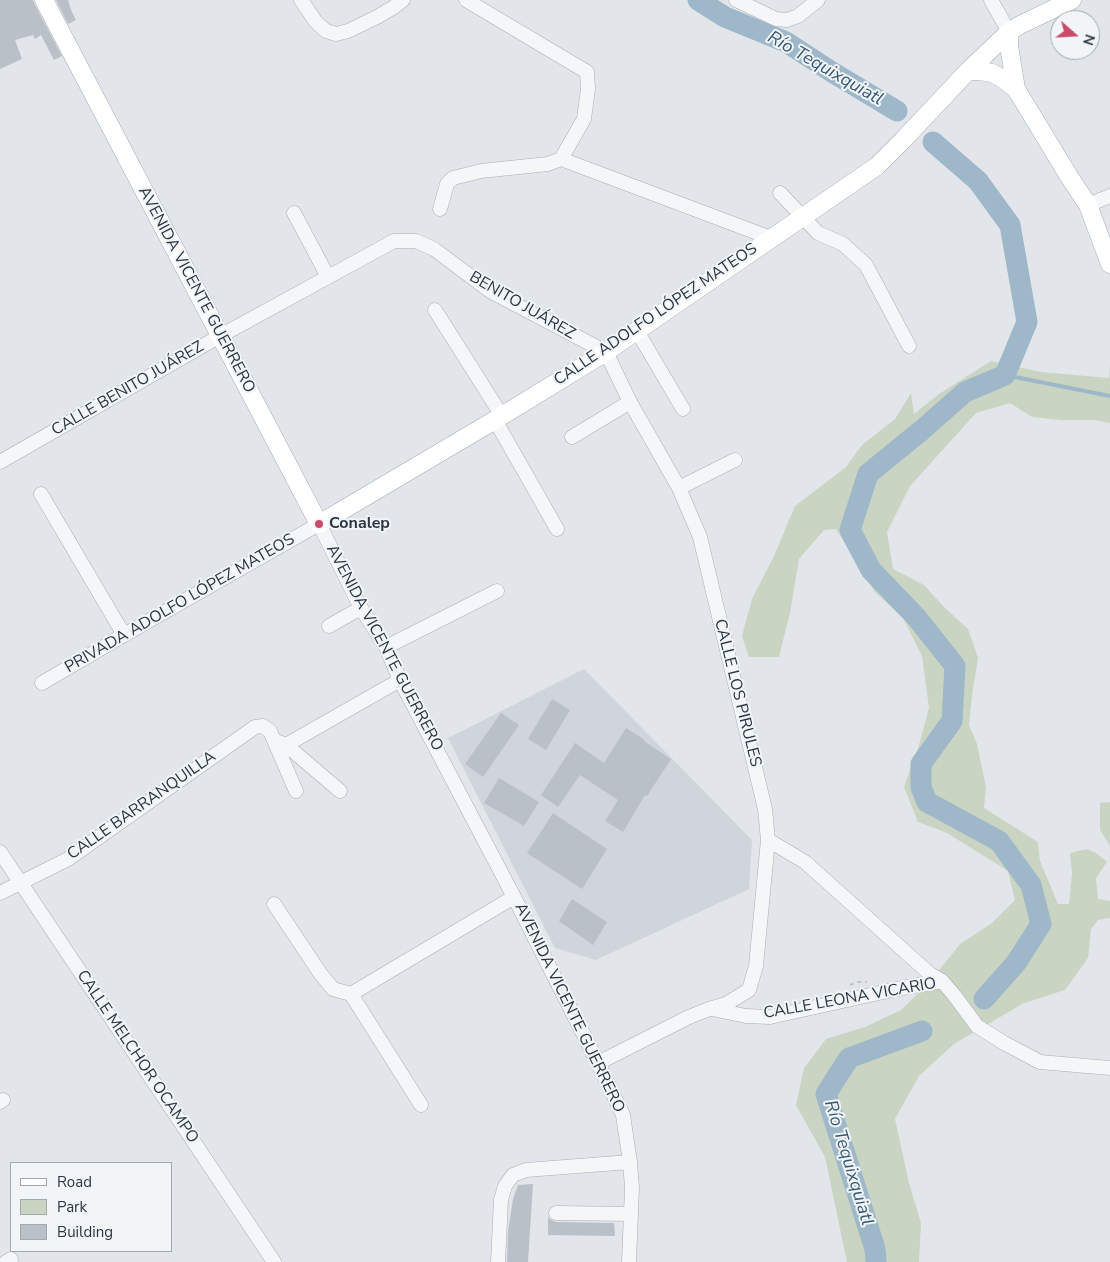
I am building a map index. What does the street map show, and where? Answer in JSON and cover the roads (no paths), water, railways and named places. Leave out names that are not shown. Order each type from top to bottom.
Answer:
[{"type":"main road","name":"AVENIDA VICENTE GUERRERO","points":[[44,0],[319,524]]},
{"type":"main road","name":"CALLE ADOLFO LÓPEZ MATEOS","points":[[319,524],[499,418],[606,352],[877,166],[1009,32],[1072,0]]},
{"type":"main road","points":[[1009,32],[1009,52],[1016,89],[1088,205],[1110,264]]},
{"type":"main road","points":[[968,72],[992,73],[1016,89]]},
{"type":"street","points":[[301,0],[316,22],[326,31],[336,34],[348,31],[396,2]]},
{"type":"street","points":[[440,209],[447,184],[453,178],[481,171],[548,164],[561,159],[584,119],[588,89],[587,72],[466,0]]},
{"type":"street","points":[[736,0],[776,20],[787,20],[798,16],[818,0]]},
{"type":"street","points":[[991,0],[1009,32]]},
{"type":"street","points":[[561,159],[771,238]]},
{"type":"street","points":[[780,194],[818,233],[842,244],[866,266],[909,346]]},
{"type":"street","points":[[1088,205],[1110,196]]},
{"type":"street","points":[[294,213],[328,277]]},
{"type":"street","name":"CALLE BENITO JUÁREZ","points":[[0,462],[220,336],[394,241],[416,241]]},
{"type":"street","name":"BENITO JUÁREZ","points":[[416,241],[434,249],[490,291],[606,352]]},
{"type":"street","points":[[435,310],[499,418],[557,529]]},
{"type":"street","points":[[637,331],[683,409]]},
{"type":"street","name":"CALLE LOS PIRULES","points":[[598,1062],[689,1017],[726,1004],[748,990],[756,966],[768,840],[765,809],[700,537],[679,488],[630,402],[606,352]]},
{"type":"street","points":[[572,437],[630,402]]},
{"type":"street","points":[[679,488],[735,460]]},
{"type":"street","points":[[41,494],[124,635]]},
{"type":"street","name":"AVENIDA VICENTE GUERRERO","points":[[319,524],[361,608],[386,647],[400,680],[514,897],[623,1115],[632,1188],[629,1262]]},
{"type":"street","name":"PRIVADA ADOLFO LÓPEZ MATEOS","points":[[42,683],[319,524]]},
{"type":"street","points":[[386,647],[497,591]]},
{"type":"street","points":[[329,626],[361,608]]},
{"type":"street","points":[[281,743],[400,680]]},
{"type":"street","name":"CALLE BARRANQUILLA","points":[[0,893],[68,859],[255,727],[263,726],[270,730],[281,743]]},
{"type":"street","points":[[281,743],[340,791]]},
{"type":"street","points":[[281,743],[296,791]]},
{"type":"street","points":[[768,840],[805,862],[930,974],[942,981]]},
{"type":"street","name":"CALLE MELCHOR OCAMPO","points":[[0,852],[274,1262]]},
{"type":"street","points":[[351,994],[514,897]]},
{"type":"street","points":[[274,904],[320,973],[333,989],[351,994],[421,1105]]},
{"type":"street","name":"CALLE LEONA VICARIO","points":[[709,1009],[746,1016],[770,1016],[942,981],[977,1026],[1040,1062],[1110,1068]]},
{"type":"street","points":[[498,1262],[501,1200],[504,1186],[513,1175],[526,1170],[630,1162]]},
{"type":"street","points":[[556,1213],[631,1214]]},
{"type":"waterway","name":"Río Tequixquiatl","points":[[698,0],[725,17],[786,42],[897,111]]},
{"type":"waterway","name":"Río Tequixquiatl","points":[[933,142],[978,181],[1010,225],[1027,322],[1005,375],[965,392],[868,474],[850,530],[871,570],[917,618],[955,666],[952,721],[921,764],[921,787],[927,802],[999,841],[1031,885],[1041,924],[1016,963],[984,999]]},
{"type":"waterway","points":[[1005,375],[1110,396]]},
{"type":"waterway","name":"Río Tequixquiatl","points":[[876,1262],[875,1249],[826,1094],[849,1058],[922,1031]]},
{"type":"place","name":"Conalep","points":[[319,524]]}]
